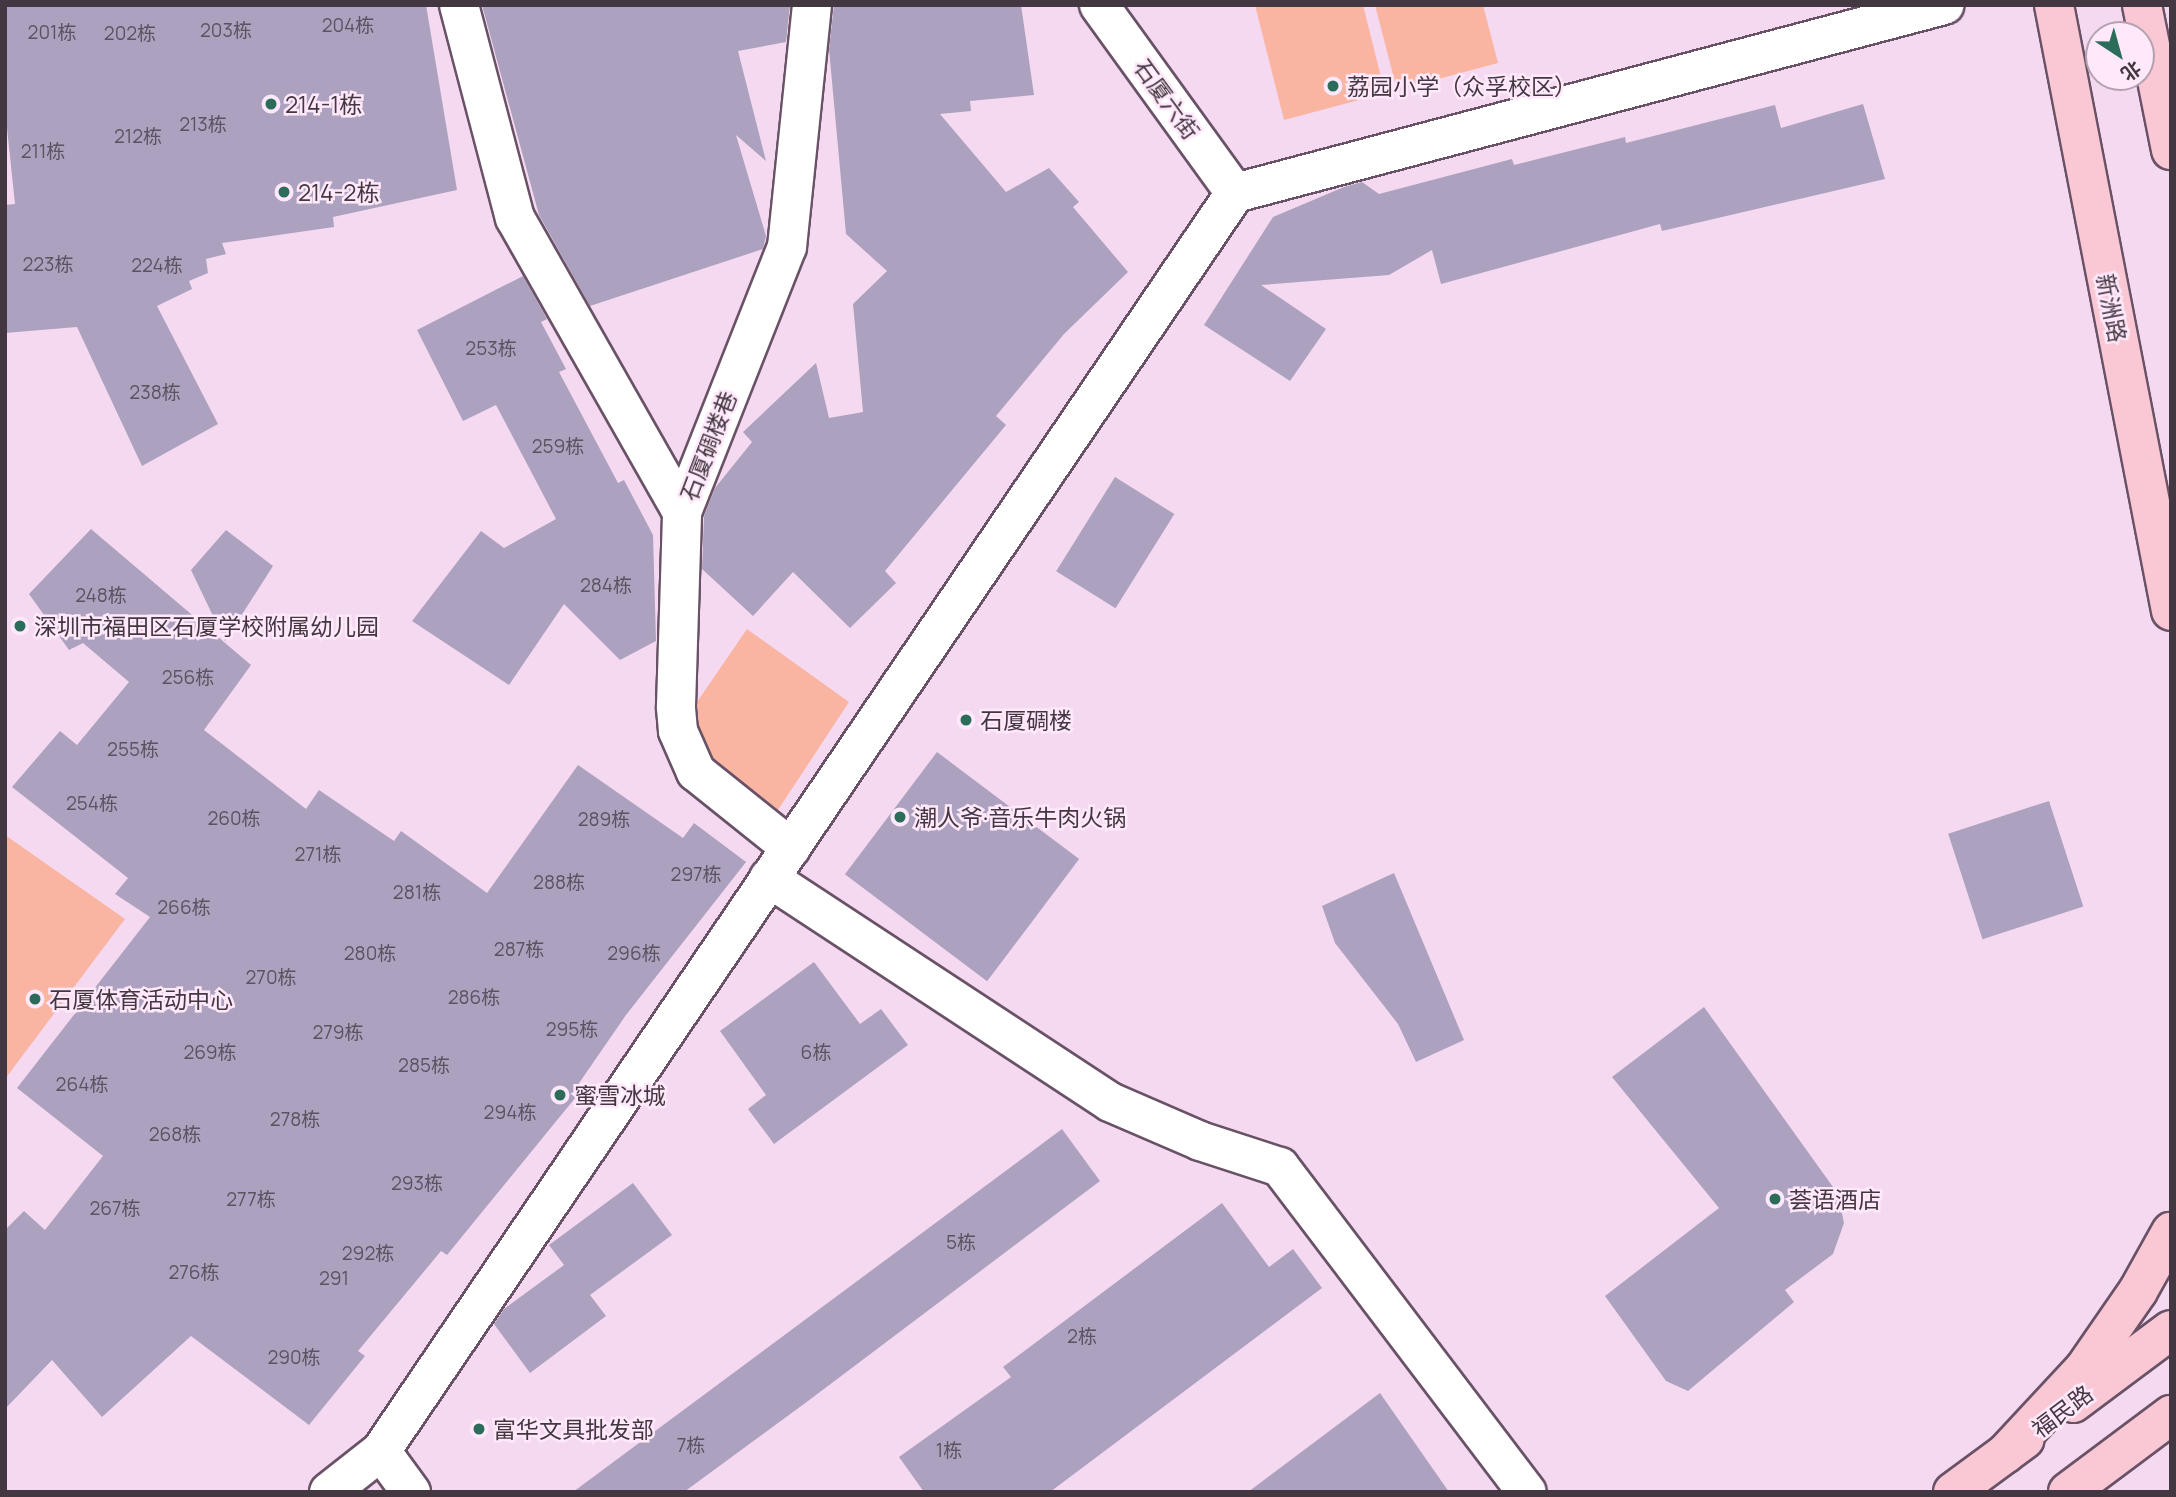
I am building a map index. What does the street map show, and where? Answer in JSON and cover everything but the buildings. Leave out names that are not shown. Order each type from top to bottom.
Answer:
[{"type":"main road","name":"新洲路","points":[[2054,5],[2171,611]]},
{"type":"main road","points":[[2142,5],[2171,150]]},
{"type":"main road","points":[[2005,1454],[2084,1369],[2138,1292],[2171,1232]]},
{"type":"main road","name":"福民路","points":[[1953,1492],[2171,1330]]},
{"type":"main road","points":[[2068,1492],[2171,1415]]},
{"type":"street","points":[[459,5],[514,218],[682,512]]},
{"type":"street","name":"石厦碉楼巷","points":[[812,5],[787,247],[682,512],[676,706],[684,751],[713,790],[780,863],[1111,1102],[1200,1141],[1280,1167],[1527,1492]]},
{"type":"street","name":"石厦六街","points":[[1099,5],[1234,193]]},
{"type":"street","points":[[329,1492],[381,1451],[1234,193],[1944,5]]},
{"type":"street","points":[[381,1451],[411,1492]]},
{"type":"shaded area","points":[[1255,5],[1363,5],[1385,93],[1284,120]]},
{"type":"shaded area","points":[[1375,5],[1483,5],[1498,63],[1397,90]]},
{"type":"shaded area","points":[[747,629],[849,702],[774,816],[725,782],[704,750],[699,729],[697,702]]},
{"type":"shaded area","name":"石厦体育活动中心","points":[[5,835],[125,919],[5,1079]]},
{"type":"place","name":"荔园小学（众孚校区）","points":[[1333,86]]},
{"type":"place","name":"214-1栋","points":[[271,104]]},
{"type":"place","name":"214-2栋","points":[[284,192]]},
{"type":"place","name":"深圳市福田区石厦学校附属幼儿园","points":[[20,626]]},
{"type":"place","name":"石厦碉楼","points":[[966,720]]},
{"type":"place","name":"潮人爷·音乐牛肉火锅","points":[[900,817]]},
{"type":"place","name":"石厦体育活动中心","points":[[35,999]]},
{"type":"place","name":"蜜雪冰城","points":[[560,1095]]},
{"type":"place","name":"荟语酒店","points":[[1775,1199]]},
{"type":"place","name":"富华文具批发部","points":[[479,1429]]}]
